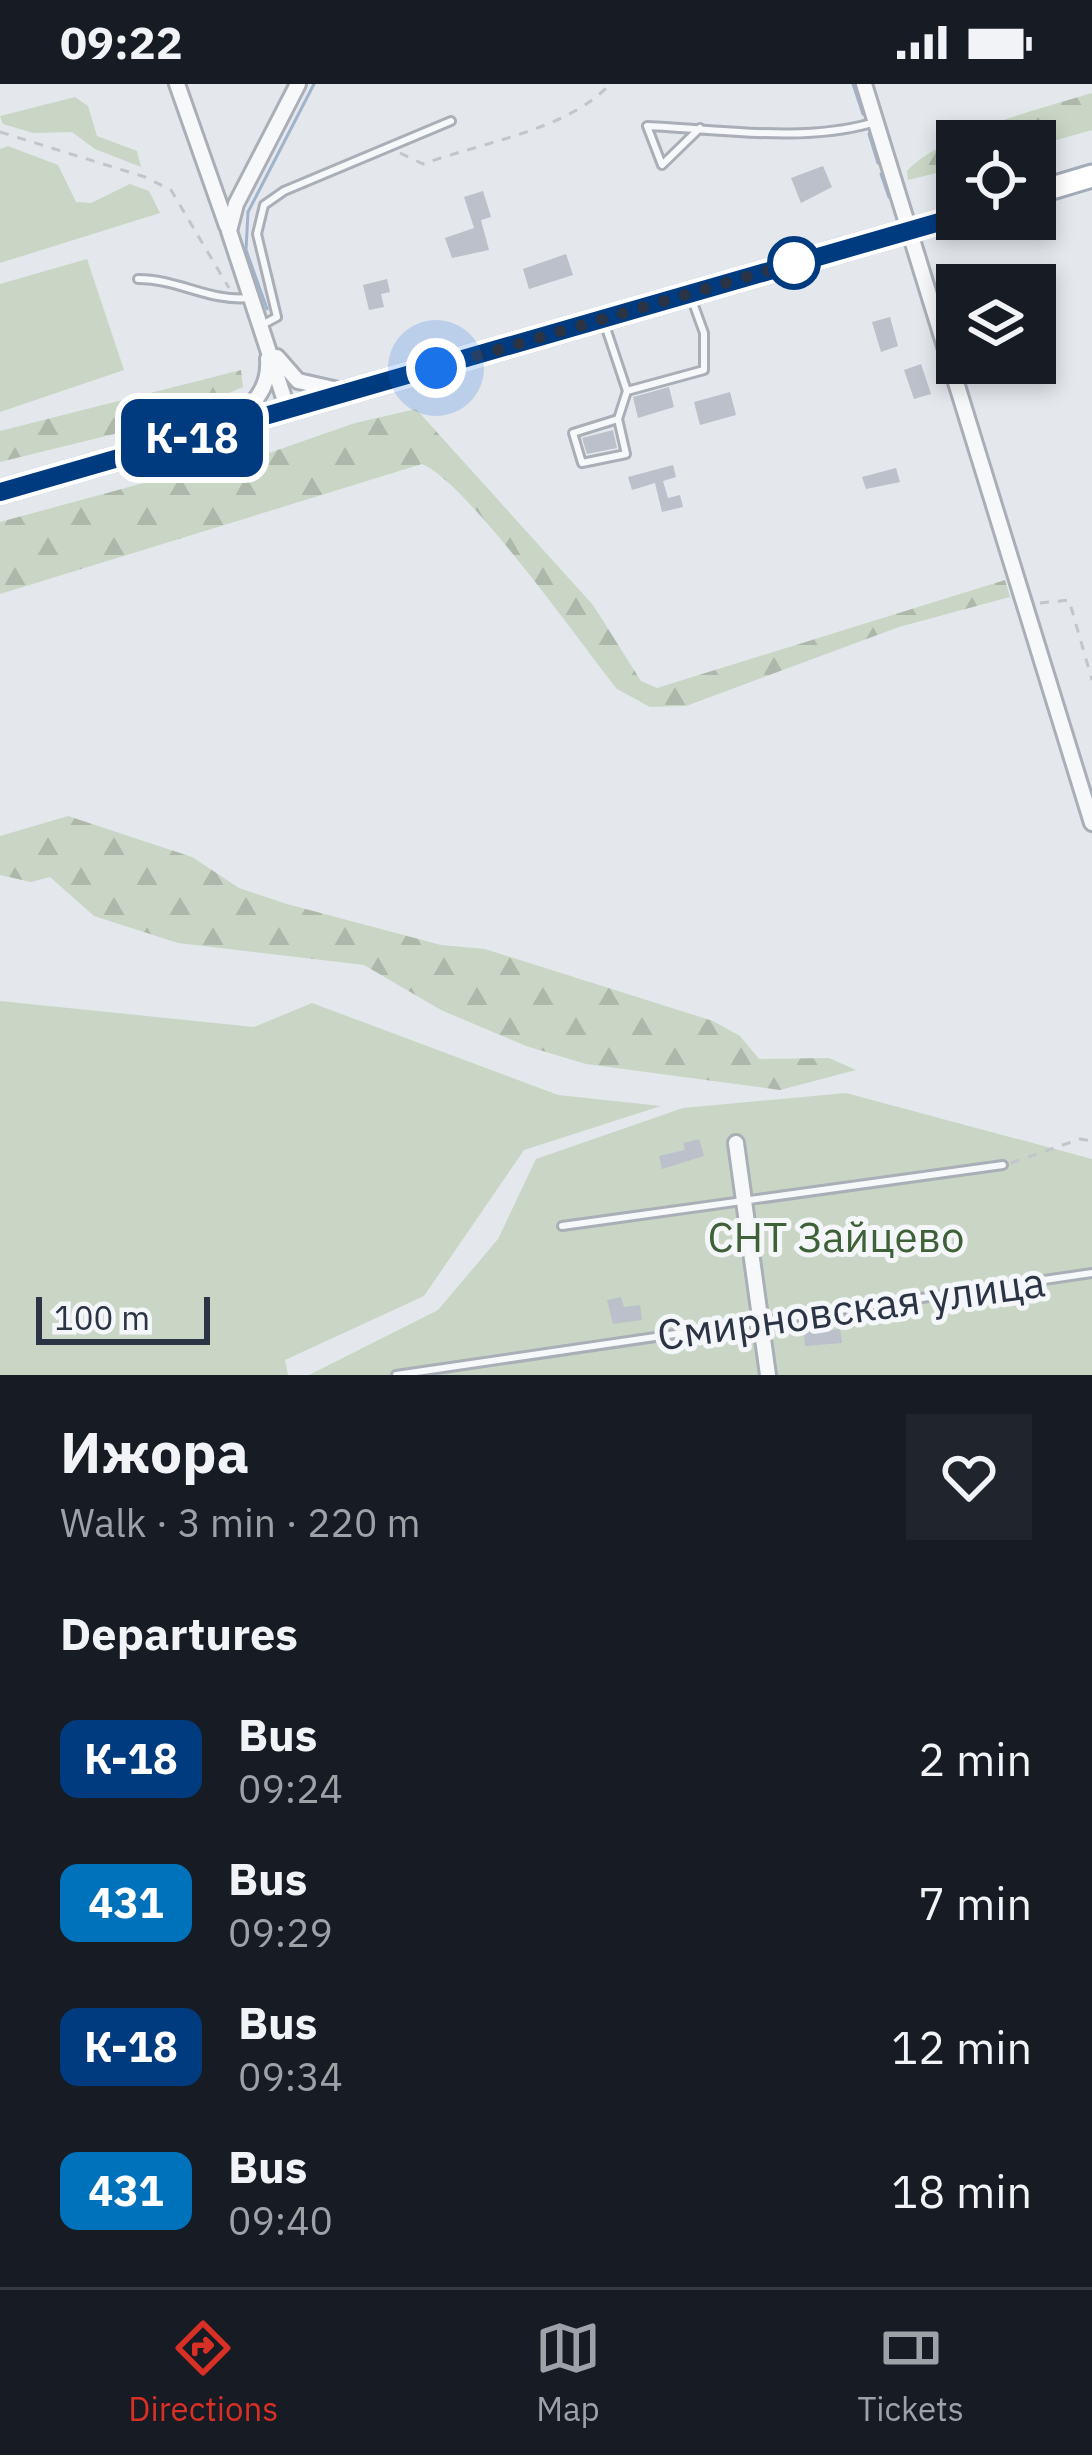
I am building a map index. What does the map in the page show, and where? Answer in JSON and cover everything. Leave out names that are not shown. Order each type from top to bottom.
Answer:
[{"type":"main road","points":[[1056,187],[1092,176]]},
{"type":"main road","points":[[0,492],[936,223]]},
{"type":"street","points":[[178,84],[288,410]]},
{"type":"street","points":[[229,231],[236,204],[298,84]]},
{"type":"street","points":[[864,84],[1092,824]]},
{"type":"street","points":[[264,330],[279,362],[298,381],[356,391]]},
{"type":"street","points":[[131,455],[168,437],[235,418],[256,400],[269,370],[264,330]]},
{"type":"street","points":[[736,1143],[748,1199],[768,1375]]},
{"type":"lane","points":[[264,330],[277,317],[257,234],[264,206],[284,190],[451,121]]},
{"type":"lane","points":[[700,128],[662,165],[647,126],[837,133],[876,122]]},
{"type":"lane","points":[[138,279],[166,279],[208,297],[254,298]]},
{"type":"lane","points":[[627,391],[704,370],[704,333],[689,293]]},
{"type":"lane","points":[[603,319],[627,391],[618,419],[626,454],[582,464],[573,433],[618,419]]},
{"type":"lane","points":[[562,1226],[1003,1166]]},
{"type":"lane","name":"Смирновская улица","points":[[396,1375],[1092,1273]]},
{"type":"path","points":[[391,146],[423,164],[498,137],[543,128],[610,84]]},
{"type":"path","points":[[0,132],[145,177],[171,190],[236,299]]},
{"type":"path","points":[[1023,604],[1069,600],[1092,680]]},
{"type":"path","points":[[1003,1166],[1080,1139],[1092,1141]]},
{"type":"green space","points":[[1092,93],[1092,130],[1056,140],[1056,120],[1006,120]]},
{"type":"green space","points":[[75,97],[88,106],[97,136],[137,151],[141,167],[95,149],[72,132],[33,133],[3,124],[0,116]]},
{"type":"green space","points":[[8,146],[58,165],[76,202],[91,203],[130,184],[149,191],[160,213],[0,263],[0,149]]},
{"type":"green space","points":[[936,150],[936,173],[908,180],[907,171]]},
{"type":"green space","points":[[87,259],[124,370],[0,412],[0,284]]},
{"type":"green space","points":[[241,370],[243,387],[159,423],[0,462],[0,431]]},
{"type":"green space","points":[[416,409],[593,605],[641,681],[657,688],[1005,580],[1010,597],[899,627],[686,706],[650,707],[617,689],[494,531],[442,477],[422,464],[0,594],[0,522],[199,468],[235,465],[355,423]]},
{"type":"green space","points":[[68,816],[192,857],[239,888],[287,904],[441,945],[485,949],[713,1021],[740,1036],[759,1059],[829,1058],[856,1070],[780,1090],[586,1064],[526,1046],[441,1010],[364,965],[178,943],[94,916],[50,877],[31,882],[0,875],[0,836]]},
{"type":"green space","points":[[0,1001],[254,1027],[312,1003],[558,1095],[661,1106],[524,1150],[424,1296],[285,1360],[288,1375],[0,1375]]},
{"type":"green space","name":"СНТ Зайцево","points":[[846,1093],[1092,1159],[1092,1375],[309,1375],[438,1310],[498,1239],[536,1159],[683,1108]]},
{"type":"building","points":[[823,166],[832,187],[801,203],[791,178]]},
{"type":"building","points":[[483,191],[491,217],[481,220],[489,250],[452,258],[445,238],[474,228],[464,197]]},
{"type":"building","points":[[566,254],[573,275],[529,289],[523,269]]},
{"type":"building","points":[[387,279],[390,292],[381,294],[384,307],[369,310],[363,285]]},
{"type":"building","points":[[890,317],[898,346],[881,352],[872,322]]},
{"type":"building","points":[[921,364],[931,394],[914,399],[904,370]]},
{"type":"building","points":[[669,387],[674,407],[638,418],[633,397]]},
{"type":"building","points":[[730,392],[736,415],[700,425],[694,402]]},
{"type":"building","points":[[613,430],[617,448],[587,454],[582,438]]},
{"type":"building","points":[[673,465],[676,477],[663,481],[668,498],[680,495],[683,507],[662,512],[655,483],[632,490],[628,477]]},
{"type":"building","points":[[896,468],[900,482],[866,489],[862,477]]},
{"type":"building","points":[[699,1139],[704,1156],[662,1169],[659,1156],[685,1150],[683,1143]]},
{"type":"building","points":[[621,1297],[624,1307],[640,1305],[642,1320],[613,1324],[607,1300]]},
{"type":"building","points":[[840,1329],[842,1343],[805,1346],[804,1333]]},
{"type":"waterway","points":[[267,309],[246,250],[248,212],[314,84]]},
{"type":"waterway","points":[[853,84],[863,114]]},
{"type":"waterway","points":[[869,134],[878,163]]},
{"type":"waterway","points":[[881,174],[889,197]]},
{"type":"bus line","name":"К-18","points":[[0,492],[936,223]]},
{"type":"route","points":[[436,368],[794,263]]}]
